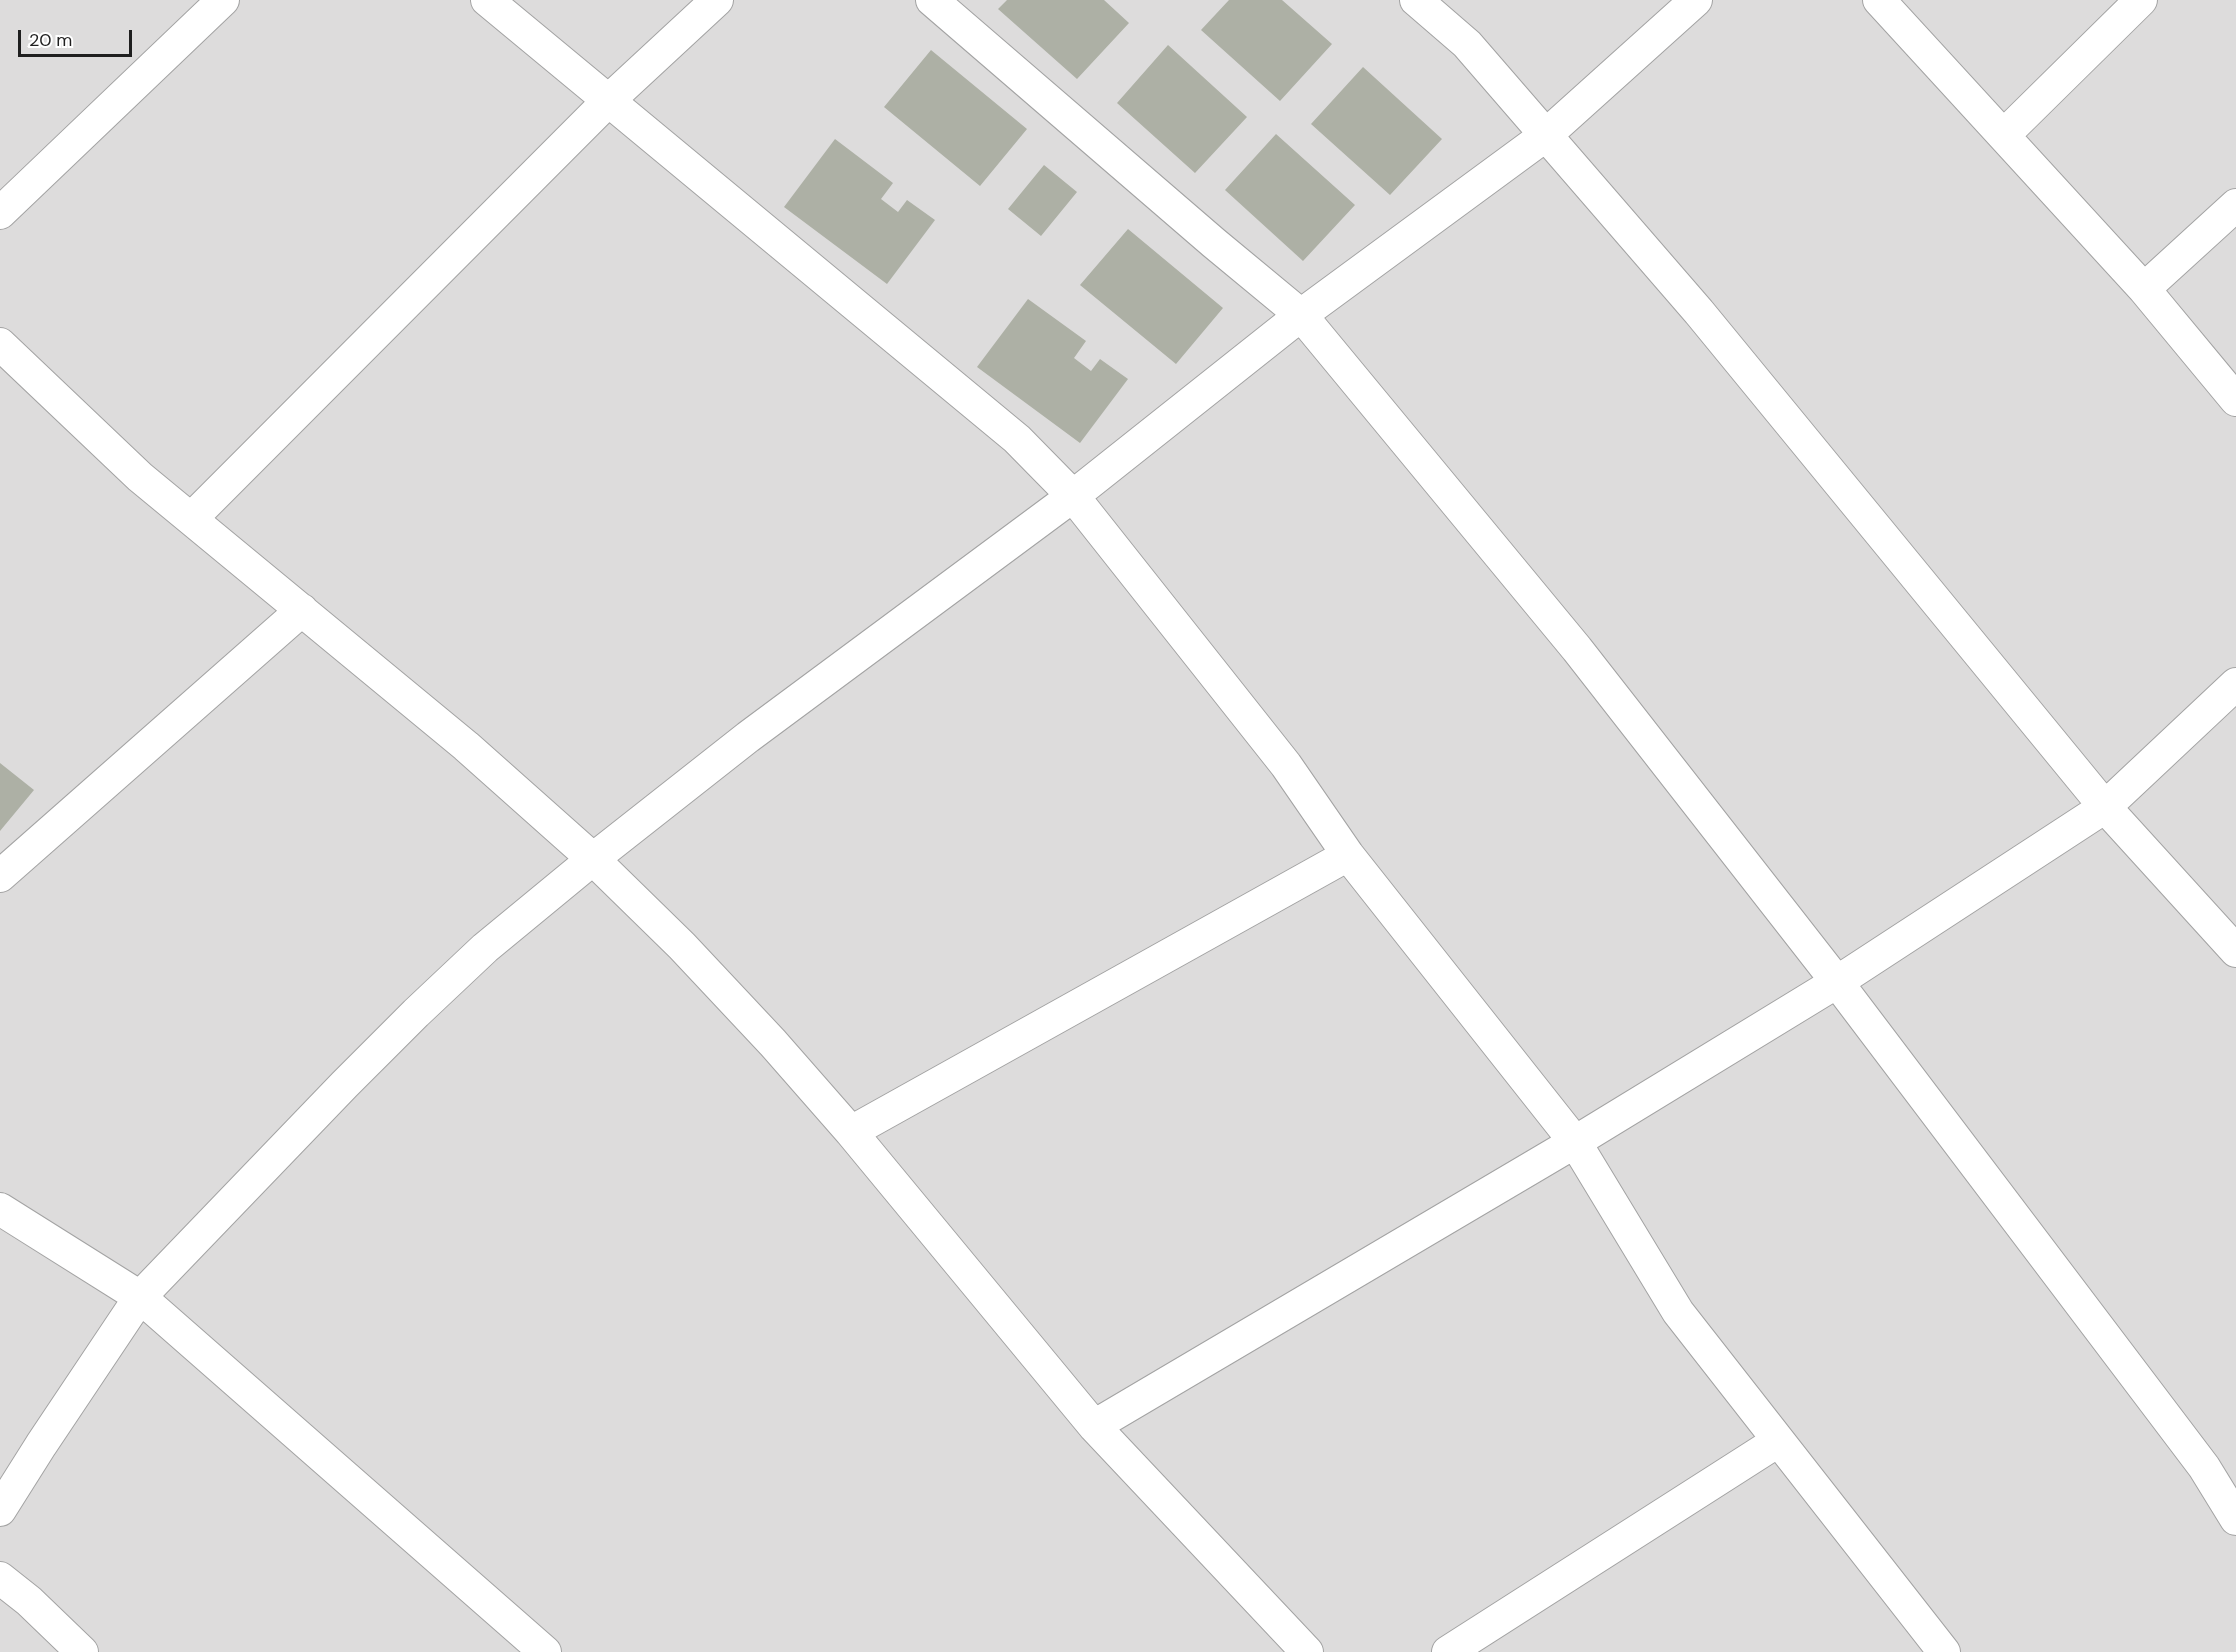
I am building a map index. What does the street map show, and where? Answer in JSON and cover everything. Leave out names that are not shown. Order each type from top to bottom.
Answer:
[{"type":"street","points":[[0,213],[223,0]]},
{"type":"street","points":[[487,0],[1017,439],[1073,496],[1286,765],[1348,855],[1575,1142],[1678,1312],[1944,1652]]},
{"type":"street","points":[[192,518],[608,102],[717,0]]},
{"type":"street","points":[[932,0],[1301,315],[1577,649],[1837,982],[2204,1467],[2236,1519]]},
{"type":"street","points":[[1416,0],[1467,44],[1699,312],[2105,807],[2236,951]]},
{"type":"street","points":[[0,1510],[140,1297],[416,1013],[485,948],[593,859],[748,737],[1073,496],[1301,315],[1546,135],[1696,0]]},
{"type":"street","points":[[1879,0],[2145,289],[2236,400]]},
{"type":"street","points":[[2004,135],[2141,0]]},
{"type":"street","points":[[2145,289],[2236,205]]},
{"type":"street","points":[[0,344],[140,477],[466,746],[593,859],[682,946],[773,1043],[851,1132],[1094,1426],[1307,1652]]},
{"type":"street","points":[[0,876],[302,610]]},
{"type":"street","points":[[1094,1426],[1575,1142],[1837,982],[2105,807],[2236,684]]},
{"type":"street","points":[[851,1132],[1348,855]]},
{"type":"street","points":[[0,1209],[140,1297],[545,1652]]},
{"type":"street","points":[[1448,1652],[1778,1441]]},
{"type":"street","points":[[0,1578],[82,1652]]},
{"type":"shaded area","points":[[0,0],[2236,0],[2236,1652],[0,1652]]},
{"type":"building","points":[[1007,0],[1104,0],[1129,23],[1077,79],[998,9]]},
{"type":"building","points":[[1229,0],[1282,0],[1332,44],[1280,101],[1201,30]]},
{"type":"building","points":[[1168,45],[1247,117],[1195,173],[1117,103]]},
{"type":"building","points":[[931,50],[1027,129],[980,186],[884,107]]},
{"type":"building","points":[[1363,67],[1442,139],[1390,195],[1311,124]]},
{"type":"building","points":[[1276,134],[1355,205],[1303,261],[1225,190]]},
{"type":"building","points":[[835,139],[893,183],[881,199],[898,212],[907,200],[935,220],[887,284],[784,207]]},
{"type":"building","points":[[1044,165],[1077,192],[1041,236],[1008,209]]},
{"type":"building","points":[[1128,229],[1223,308],[1176,364],[1080,285]]},
{"type":"building","points":[[1028,299],[1086,341],[1074,358],[1091,371],[1100,359],[1128,379],[1080,443],[977,367]]},
{"type":"building","points":[[0,763],[34,790],[0,831]]}]
